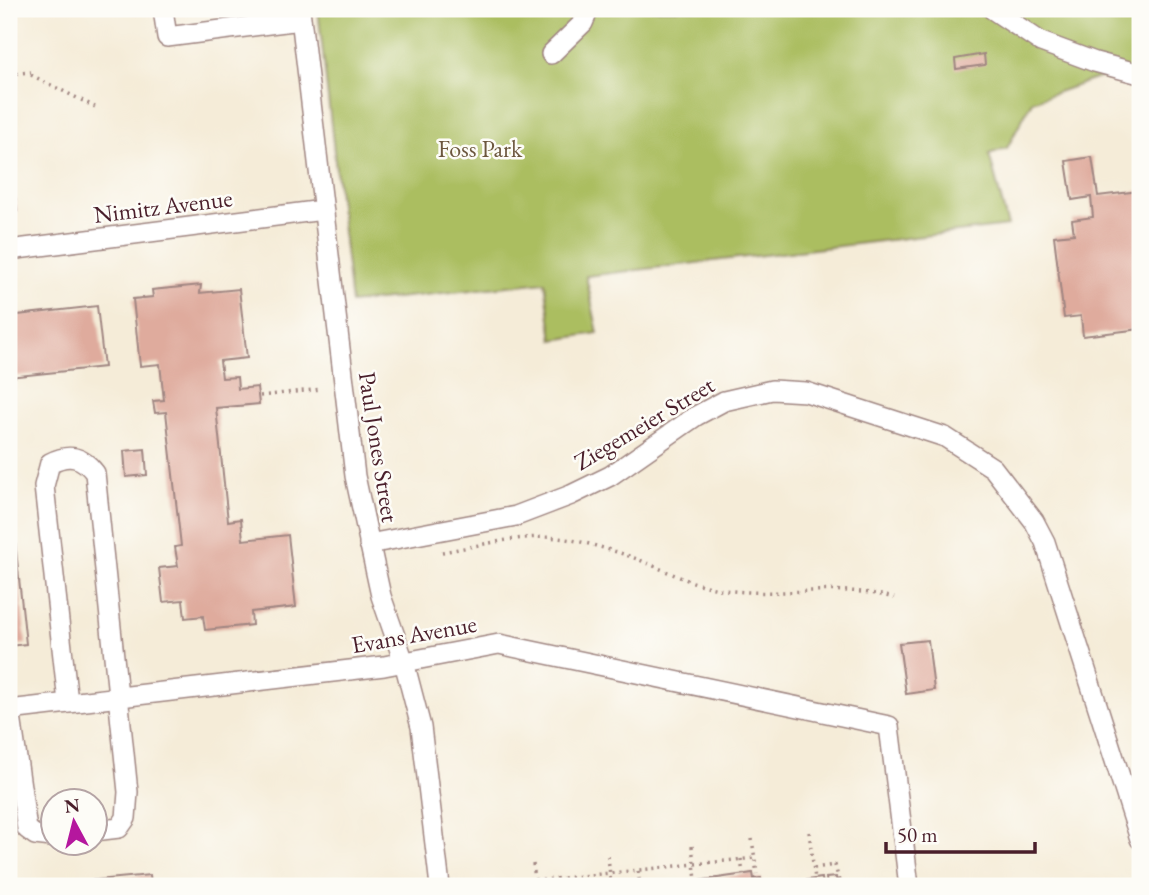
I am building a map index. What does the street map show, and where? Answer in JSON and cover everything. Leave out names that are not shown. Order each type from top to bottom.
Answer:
[{"type":"street","points":[[163,9],[167,37],[300,14]]},
{"type":"street","points":[[551,54],[583,23],[589,9]]},
{"type":"street","points":[[992,9],[1041,42],[1095,62],[1140,74]]},
{"type":"street","name":"Paul Jones Street","points":[[300,14],[355,476],[382,596],[421,727],[440,886]]},
{"type":"street","name":"Nimitz Avenue","points":[[9,250],[323,210]]},
{"type":"street","name":"Ziegemeier Street","points":[[369,544],[516,516],[571,495],[610,476],[696,416],[724,401],[772,390],[806,392],[944,437],[993,468],[1034,521],[1045,542],[1140,839]]},
{"type":"street","points":[[68,702],[44,486],[50,463],[74,456],[86,461],[94,472],[128,792],[126,818],[119,828],[108,829]]},
{"type":"street","name":"Evans Avenue","points":[[10,710],[404,663],[499,644],[889,726],[909,886]]},
{"type":"street","points":[[10,710],[27,829],[38,835]]},
{"type":"path","points":[[9,74],[31,73],[95,107]]},
{"type":"path","points":[[260,396],[321,389]]},
{"type":"path","points":[[437,553],[526,538],[557,538],[622,554],[688,580],[720,589],[751,593],[829,589],[869,591],[894,598]]},
{"type":"path","points":[[809,832],[815,879]]},
{"type":"path","points":[[752,839],[757,874]]},
{"type":"path","points":[[692,846],[696,880]]},
{"type":"path","points":[[608,856],[611,886]]},
{"type":"path","points":[[494,886],[536,884],[753,857]]},
{"type":"path","points":[[741,858],[743,874]]},
{"type":"path","points":[[533,864],[536,884]]},
{"type":"path","points":[[814,868],[835,865],[839,881],[836,881]]},
{"type":"path","points":[[638,871],[640,886]]},
{"type":"green space","name":"Foss Park","points":[[318,9],[1140,9],[1140,88],[1101,77],[1032,101],[1007,148],[989,154],[1008,226],[586,276],[598,333],[553,340],[545,282],[351,303]]},
{"type":"building","points":[[984,54],[985,65],[956,69],[955,59]]},
{"type":"building","points":[[9,155],[17,211],[9,212]]},
{"type":"building","points":[[1092,157],[1098,196],[1140,191],[1140,329],[1083,336],[1081,316],[1064,318],[1054,236],[1074,234],[1072,220],[1093,217],[1091,197],[1072,200],[1066,161]]},
{"type":"building","points":[[201,285],[200,293],[239,289],[247,358],[220,361],[222,378],[237,377],[238,389],[257,387],[259,404],[216,408],[228,521],[241,519],[243,540],[288,535],[296,607],[251,612],[252,625],[205,630],[203,616],[185,618],[183,600],[163,602],[159,568],[178,566],[175,547],[181,546],[166,412],[155,413],[153,401],[164,400],[160,364],[140,366],[133,299],[153,297],[152,290]]},
{"type":"building","points":[[97,306],[104,367],[9,377],[9,316]]},
{"type":"building","points":[[145,449],[147,475],[126,477],[124,451]]},
{"type":"building","points":[[9,503],[26,644],[9,646]]},
{"type":"building","points":[[928,640],[934,690],[906,694],[899,643]]},
{"type":"building","points":[[753,873],[754,879],[761,878],[762,886],[662,886]]},
{"type":"building","points":[[150,875],[151,886],[54,886],[54,884]]},
{"type":"building","points":[[836,877],[837,886],[827,886],[826,878]]},
{"type":"building","points":[[822,878],[823,886],[771,886],[771,885]]}]
